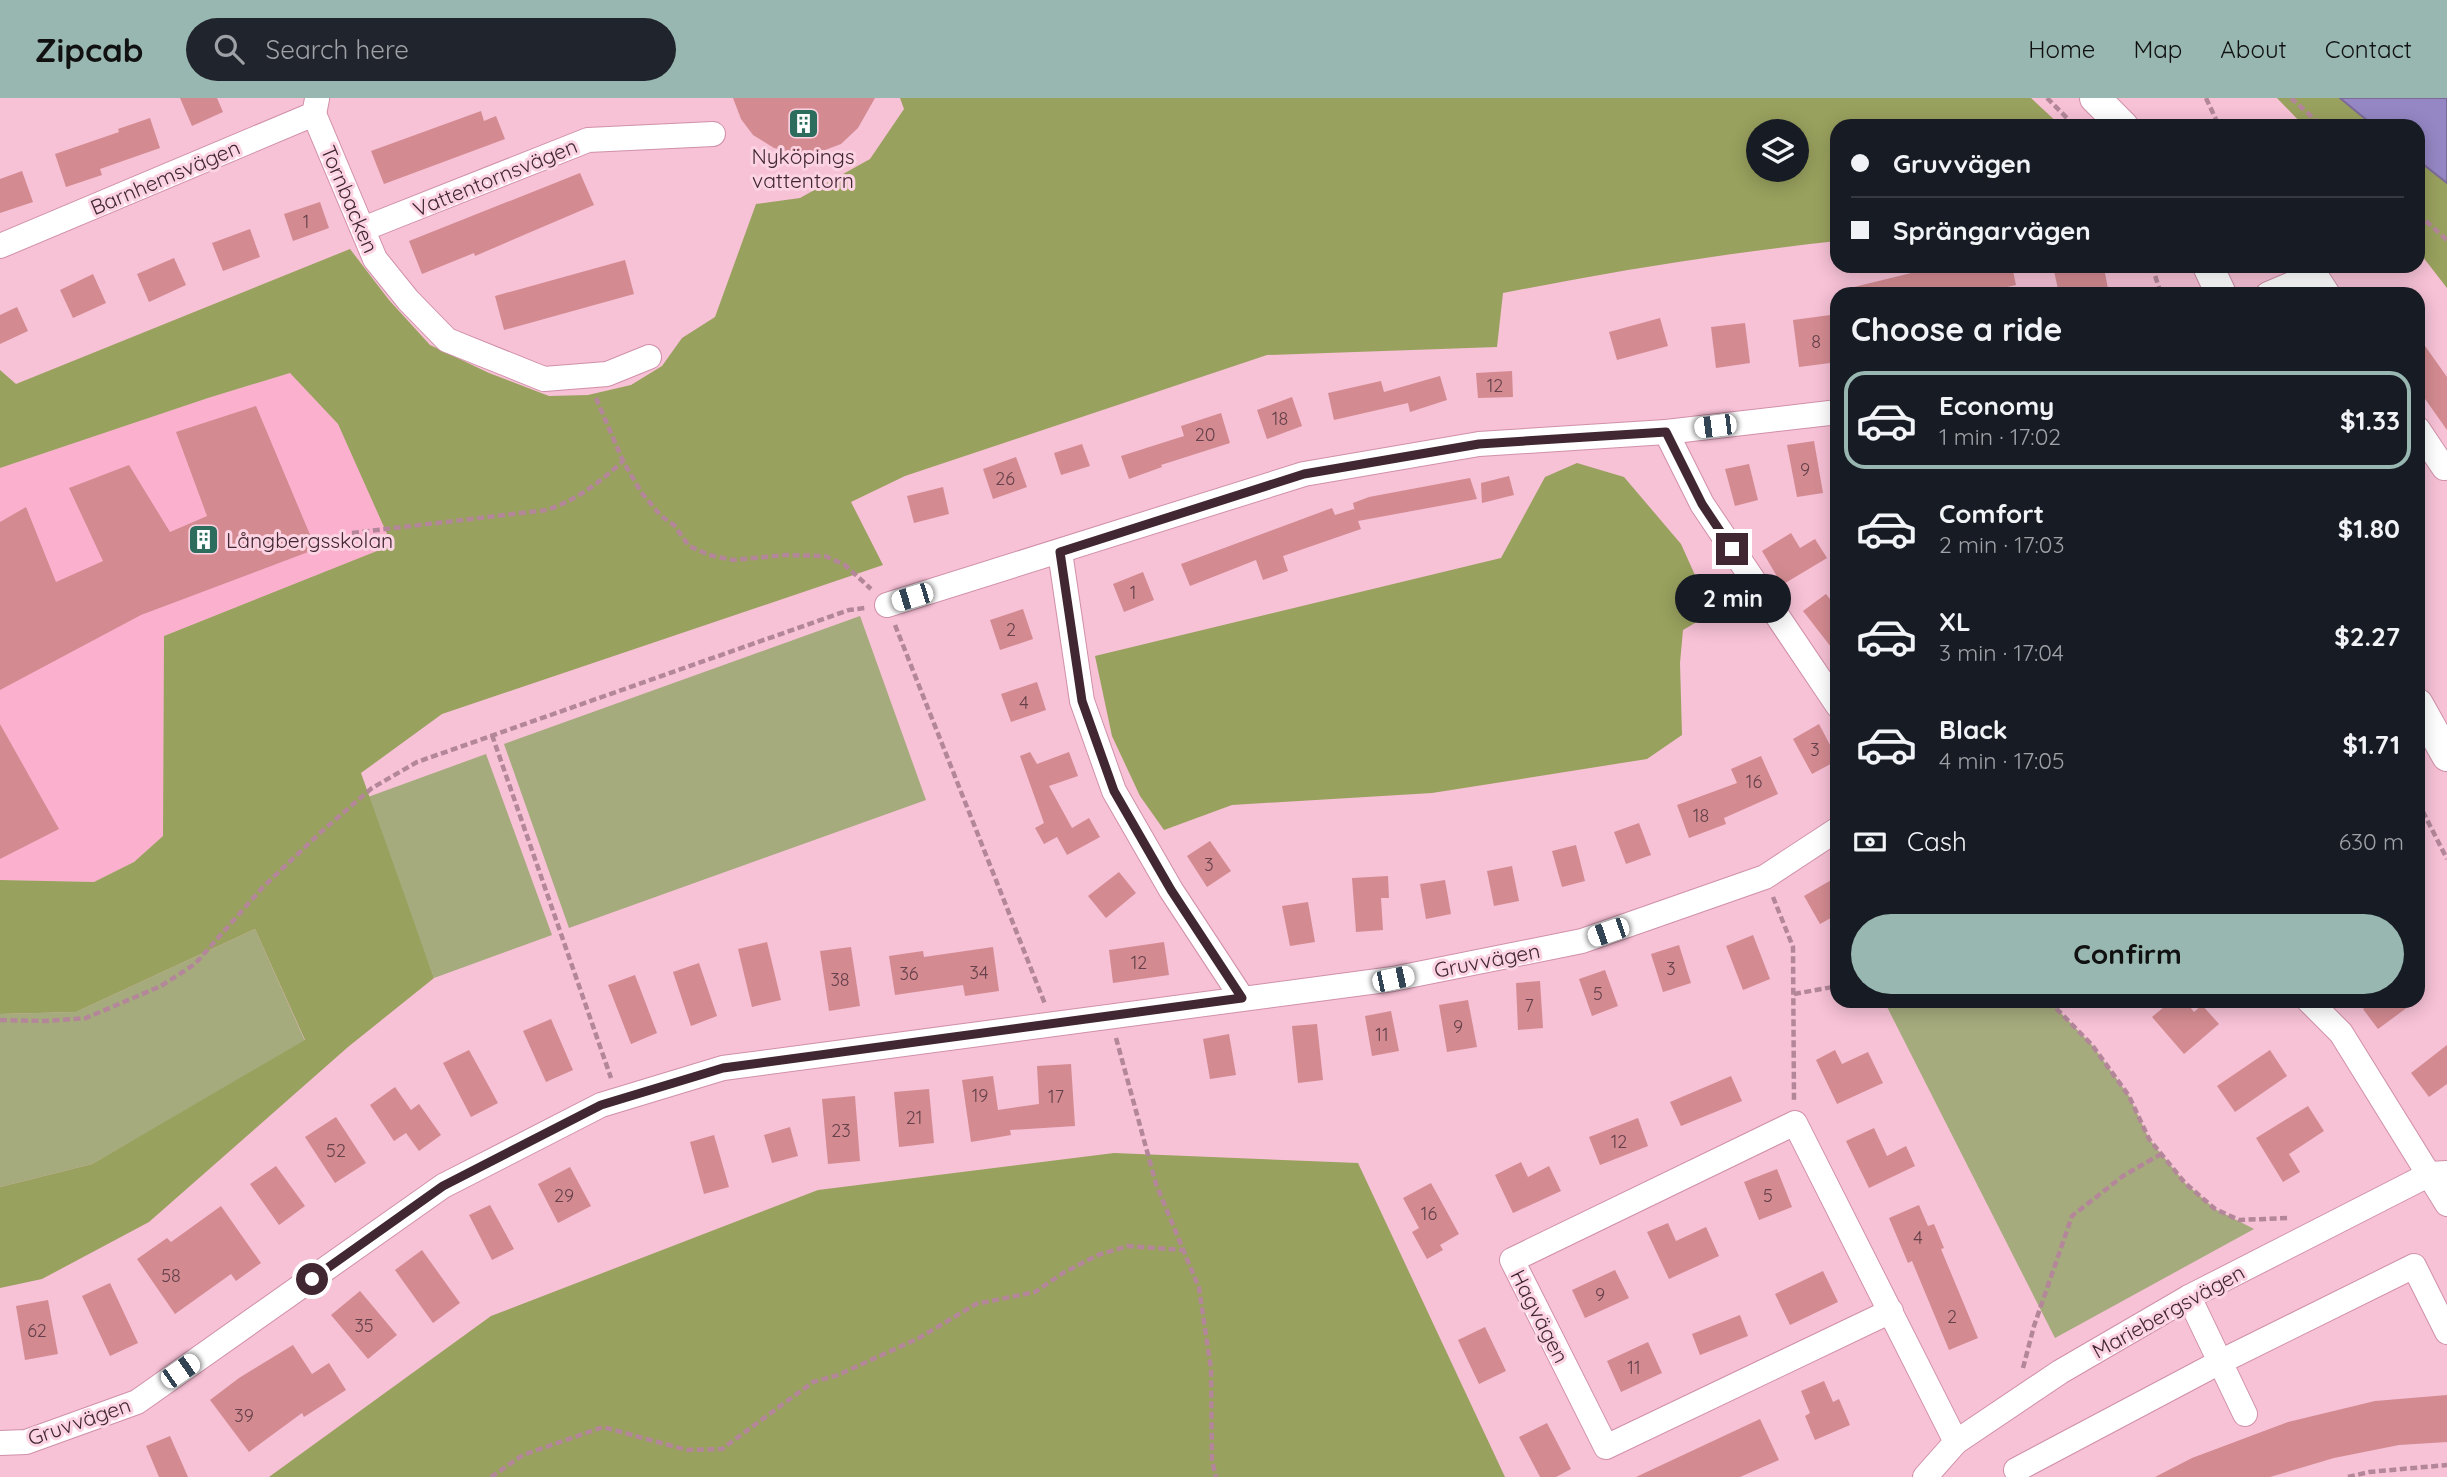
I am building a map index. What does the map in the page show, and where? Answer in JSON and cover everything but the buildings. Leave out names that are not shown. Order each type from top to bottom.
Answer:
[{"type":"street","points":[[2095,98],[2116,119]]},
{"type":"street","name":"Tornbacken","points":[[316,106],[375,259],[408,300],[447,340],[544,379],[607,374],[649,357]]},
{"type":"street","name":"Barnhemsvägen","points":[[0,246],[316,106]]},
{"type":"street","name":"Vattentornsvägen","points":[[363,229],[588,140],[713,134]]},
{"type":"street","points":[[2284,287],[2315,274],[2323,287]]},
{"type":"street","points":[[887,605],[1304,474],[1479,444],[1666,432],[1830,413]]},
{"type":"street","points":[[1666,432],[1702,504],[1830,694]]},
{"type":"street","points":[[2425,440],[2444,468]]},
{"type":"street","points":[[1060,552],[1082,701],[1114,791],[1171,890],[1242,998]]},
{"type":"street","points":[[2425,717],[2447,756]]},
{"type":"street","name":"Gruvvägen","points":[[0,1443],[26,1442],[137,1402],[443,1186],[601,1105],[723,1068],[1393,979],[1582,941],[1765,877],[1830,835]]},
{"type":"street","points":[[2316,1008],[2341,1033],[2438,1174],[2447,1204]]},
{"type":"street","points":[[1795,1123],[1956,1442]]},
{"type":"street","name":"Hagvägen","points":[[1795,1123],[1512,1260],[1606,1447],[1891,1311]]},
{"type":"street","name":"Mariebergsvägen","points":[[1925,1477],[1956,1442],[2060,1372],[2189,1297],[2438,1174],[2447,1153]]},
{"type":"street","points":[[2016,1470],[2220,1362],[2414,1266],[2447,1332]]},
{"type":"street","points":[[2189,1297],[2245,1414]]},
{"type":"path","points":[[2047,98],[2068,119]]},
{"type":"path","points":[[2206,98],[2216,119]]},
{"type":"path","points":[[2291,98],[2314,119]]},
{"type":"path","points":[[2425,220],[2447,240]]},
{"type":"path","points":[[585,376],[604,412],[623,461],[641,492],[661,516],[674,525],[689,546],[709,555],[733,560],[786,555],[825,556],[845,565],[887,605],[1054,1024]]},
{"type":"path","points":[[352,533],[547,510],[571,501],[598,485],[623,461]]},
{"type":"path","points":[[0,1020],[86,1018],[161,986],[195,964],[262,887],[372,788],[417,762],[849,610],[887,605]]},
{"type":"path","points":[[492,735],[618,1100]]},
{"type":"path","points":[[2425,816],[2447,859]]},
{"type":"path","points":[[1765,877],[1793,947],[1795,1123]]},
{"type":"path","points":[[1794,994],[1830,987]]},
{"type":"path","points":[[2056,1008],[2092,1045],[2129,1096],[2149,1139],[2185,1183],[2215,1209],[2239,1220],[2290,1218]]},
{"type":"path","points":[[1109,1016],[1156,1184],[1199,1288],[1209,1355],[1212,1460],[1216,1477]]},
{"type":"path","points":[[2018,1400],[2024,1362],[2034,1326],[2072,1216],[2123,1176],[2161,1154]]},
{"type":"path","points":[[491,1477],[523,1455],[603,1427],[687,1450],[722,1450],[813,1382],[838,1375],[919,1338],[976,1304],[1035,1292],[1063,1273],[1098,1255],[1128,1246],[1183,1250]]},
{"type":"path","points":[[2347,1477],[2369,1472],[2447,1465]]},
{"type":"shaded area","points":[[2340,98],[2447,98],[2447,183],[2425,166],[2425,119],[2366,119]]},
{"type":"shaded area","points":[[290,373],[338,424],[393,545],[164,636],[163,836],[134,862],[94,882],[0,880],[0,468]]},
{"type":"green space","points":[[900,98],[2031,98],[2054,119],[1830,119],[1830,242],[1670,263],[1503,293],[1497,347],[1267,355],[905,476],[851,502],[883,565],[442,714],[361,773],[434,978],[348,1047],[149,1222],[42,1279],[0,1288],[0,1187],[92,1164],[305,1040],[255,929],[76,1012],[0,1014],[0,880],[94,882],[134,862],[163,836],[164,636],[392,545],[338,424],[290,373],[0,468],[0,370],[16,384],[350,249],[389,300],[430,345],[489,373],[549,396],[588,395],[631,385],[662,366],[682,338],[715,317],[756,204],[800,198],[870,159],[904,109]]},
{"type":"green space","points":[[2277,98],[2447,98],[2447,288],[2425,260],[2425,119],[2297,119]]},
{"type":"green space","points":[[1577,463],[1624,477],[1681,544],[1712,613],[1683,630],[1680,663],[1682,735],[1647,759],[1432,793],[1232,805],[1164,830],[1140,796],[1112,736],[1095,656],[1501,558],[1545,477]]},
{"type":"green space","points":[[860,616],[926,800],[569,928],[504,744]]},
{"type":"green space","points":[[486,754],[552,935],[434,978],[368,797]]},
{"type":"green space","points":[[255,929],[305,1041],[92,1164],[0,1187],[0,1014],[76,1012]]},
{"type":"green space","points":[[1888,1008],[2056,1008],[2092,1045],[2129,1096],[2149,1139],[2185,1183],[2215,1209],[2254,1229],[2055,1338]]},
{"type":"green space","points":[[1114,1153],[1358,1163],[1505,1477],[269,1477],[491,1316],[818,1190]]},
{"type":"place","name":"Nyköpings vattentorn","points":[[803,124]]},
{"type":"place","name":"Långbergsskolan","points":[[203,540]]},
{"type":"route","points":[[312,1279],[443,1186],[601,1105],[723,1068],[1242,998],[1171,890],[1114,791],[1082,701],[1060,552],[1304,474],[1479,444],[1666,432],[1702,504],[1732,549]]}]
